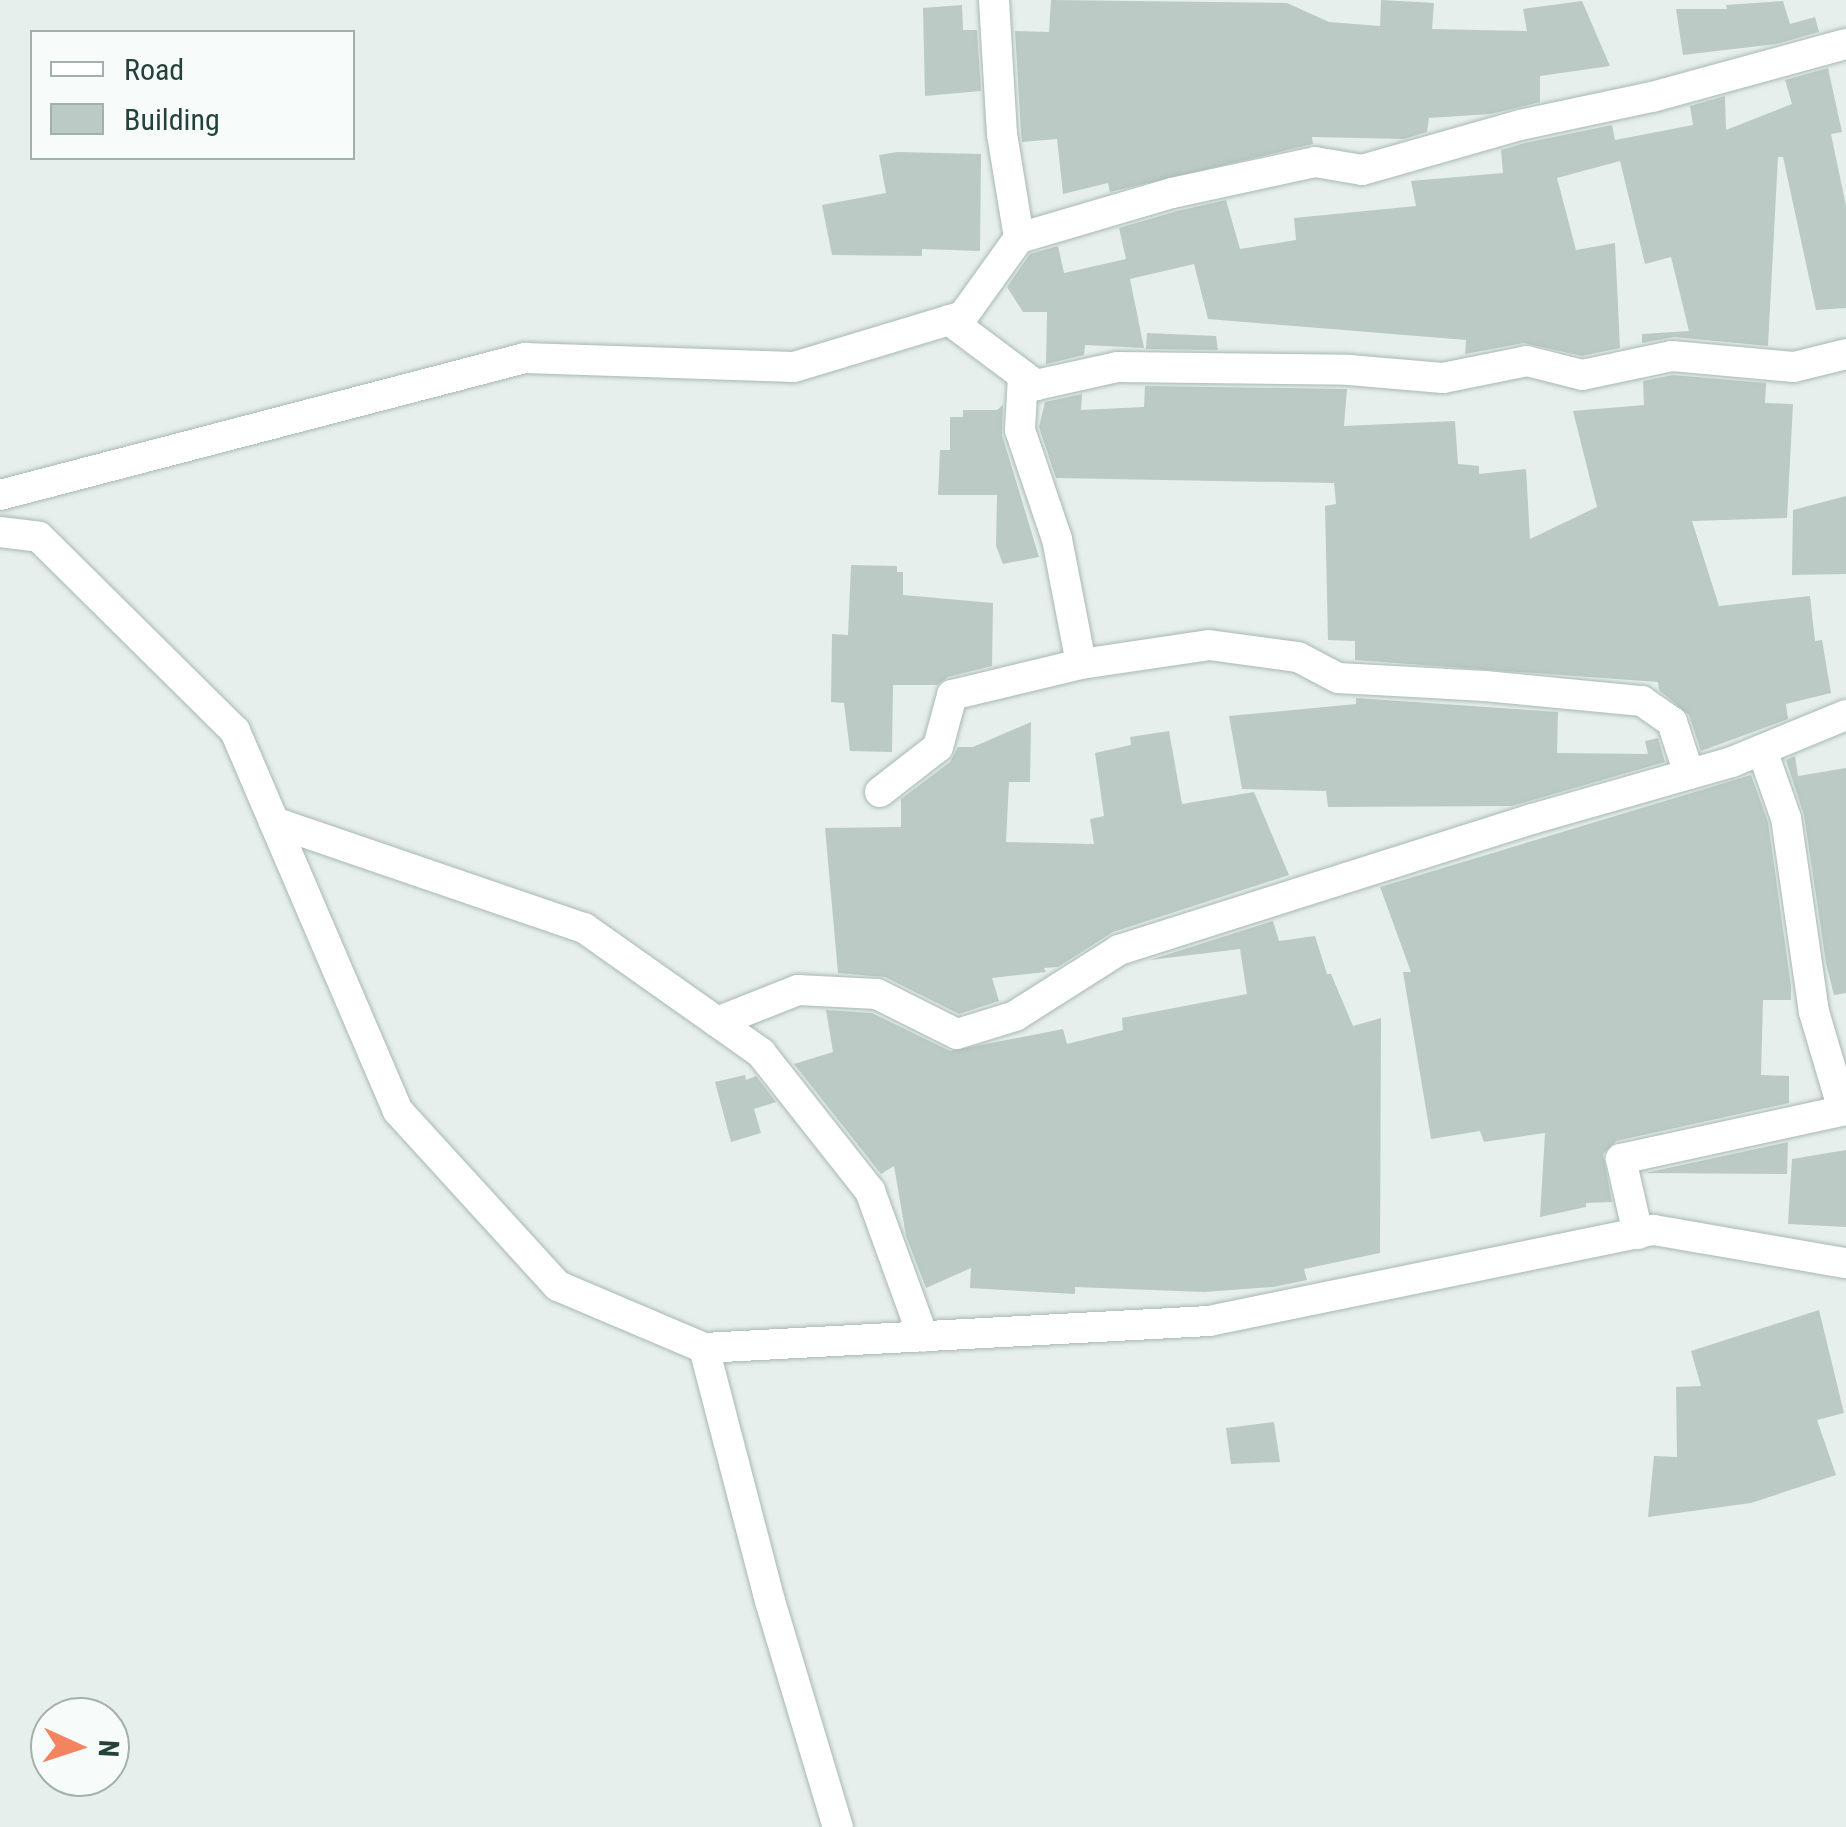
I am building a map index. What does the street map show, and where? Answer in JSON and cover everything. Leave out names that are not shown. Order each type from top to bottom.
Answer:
[{"type":"street","points":[[994,0],[1002,134],[1018,238]]},
{"type":"street","points":[[0,495],[525,358],[794,367],[963,316],[1018,238],[1172,193],[1315,162],[1362,170],[1520,124],[1652,97],[1846,44]]},
{"type":"street","points":[[949,320],[1036,385],[1118,368],[1349,370],[1444,378],[1527,361],[1582,375],[1672,356],[1794,367],[1846,354]]},
{"type":"street","points":[[1023,376],[1020,430],[1057,539],[1081,664]]},
{"type":"street","points":[[0,532],[39,537],[235,731],[398,1111],[558,1286],[704,1348],[1209,1321],[1654,1230],[1846,1263]]},
{"type":"street","points":[[880,792],[938,748],[952,695],[1081,664],[1209,646],[1298,658],[1338,678],[1485,686],[1642,701],[1672,722],[1689,774]]},
{"type":"street","points":[[718,1022],[798,990],[877,994],[957,1034],[1014,1016],[1119,950],[1532,819],[1689,774],[1762,750],[1846,715]]},
{"type":"street","points":[[1638,1234],[1621,1160],[1844,1110],[1814,1012],[1786,818],[1762,750]]},
{"type":"street","points":[[274,822],[584,928],[761,1053],[870,1191],[923,1337]]},
{"type":"street","points":[[704,1348],[770,1601],[838,1827]]},
{"type":"building","points":[[1051,0],[1287,3],[1329,22],[1380,26],[1381,0],[1434,3],[1432,29],[1527,31],[1523,9],[1582,1],[1610,66],[1540,76],[1540,102],[1491,114],[1429,118],[1427,132],[1404,139],[1312,137],[1313,144],[1110,192],[1108,183],[1063,194],[1057,139],[1022,142],[1021,132],[1015,31],[1049,32]]},
{"type":"building","points":[[1783,1],[1790,24],[1815,17],[1819,32],[1776,44],[1683,55],[1676,9],[1727,9],[1726,5]]},
{"type":"building","points":[[962,5],[963,30],[977,30],[981,91],[925,96],[923,8]]},
{"type":"building","points":[[1828,68],[1842,132],[1831,134],[1846,206],[1846,308],[1816,310],[1783,157],[1778,157],[1768,346],[1674,337],[1642,343],[1642,334],[1689,331],[1671,257],[1645,264],[1620,161],[1557,178],[1576,250],[1615,243],[1620,348],[1582,356],[1524,343],[1465,354],[1466,340],[1208,319],[1194,264],[1130,279],[1144,348],[1085,345],[1084,355],[1046,364],[1047,312],[1023,312],[1007,287],[1030,254],[1058,246],[1064,273],[1126,259],[1119,228],[1226,200],[1240,249],[1296,240],[1294,218],[1416,206],[1411,181],[1503,173],[1501,150],[1525,143],[1612,125],[1615,140],[1693,125],[1690,106],[1725,96],[1726,130],[1792,104],[1785,80]]},
{"type":"building","points":[[981,154],[980,251],[922,249],[922,256],[832,255],[822,205],[886,193],[879,155]]},
{"type":"building","points":[[1147,333],[1216,336],[1218,350],[1146,349]]},
{"type":"building","points":[[1673,375],[1766,383],[1765,403],[1793,404],[1787,518],[1692,521],[1719,606],[1810,596],[1815,641],[1822,640],[1831,693],[1786,704],[1788,719],[1701,751],[1689,715],[1659,690],[1658,682],[1355,660],[1355,641],[1328,640],[1325,506],[1336,504],[1334,483],[1056,478],[1039,427],[1045,402],[1082,394],[1081,410],[1144,407],[1145,386],[1347,389],[1344,426],[1455,421],[1458,464],[1479,466],[1479,474],[1526,469],[1530,539],[1597,507],[1573,411],[1644,405],[1643,381]]},
{"type":"building","points":[[1003,405],[1002,435],[1039,557],[1003,564],[996,546],[997,495],[938,495],[940,450],[950,450],[950,417],[963,417],[963,410],[997,410]]},
{"type":"building","points":[[1846,496],[1846,574],[1792,575],[1793,510]]},
{"type":"building","points":[[851,565],[897,566],[897,572],[903,572],[903,595],[993,603],[992,666],[948,677],[937,685],[893,685],[892,752],[850,751],[844,703],[831,702],[832,634],[848,635]]},
{"type":"building","points":[[1356,698],[1558,712],[1557,753],[1648,754],[1645,741],[1658,738],[1665,762],[1512,806],[1328,807],[1326,791],[1242,789],[1229,716],[1356,704]]},
{"type":"building","points":[[1031,722],[1030,782],[1009,782],[1006,842],[1094,844],[1090,819],[1104,816],[1095,753],[1131,745],[1130,737],[1169,731],[1182,804],[1254,792],[1289,875],[1113,932],[1058,967],[1044,968],[1046,972],[992,978],[999,1001],[959,1014],[885,977],[838,973],[825,828],[901,827],[901,799],[950,762],[958,747],[973,747]]},
{"type":"building","points":[[1795,756],[1798,776],[1846,768],[1846,993],[1834,995],[1826,963],[1804,815],[1786,760]]},
{"type":"building","points":[[1751,775],[1768,822],[1791,986],[1791,1000],[1763,1000],[1761,1075],[1789,1076],[1789,1103],[1616,1141],[1603,1154],[1612,1202],[1586,1203],[1586,1207],[1540,1217],[1545,1133],[1484,1142],[1480,1131],[1431,1139],[1403,972],[1411,972],[1380,887]]},
{"type":"building","points":[[1273,921],[1279,941],[1315,936],[1327,974],[1331,974],[1353,1026],[1381,1018],[1380,1253],[1304,1269],[1307,1280],[1273,1287],[1204,1292],[1075,1287],[1075,1294],[970,1288],[971,1268],[926,1288],[906,1236],[894,1166],[881,1174],[794,1064],[833,1052],[826,1010],[872,1013],[950,1051],[1063,1029],[1067,1044],[1123,1030],[1122,1018],[1247,994],[1240,949],[1150,960]]},
{"type":"building","points":[[745,1075],[746,1080],[756,1076],[776,1102],[754,1109],[761,1133],[731,1142],[715,1082]]},
{"type":"building","points":[[1788,1142],[1787,1174],[1645,1173]]},
{"type":"building","points":[[1846,1150],[1846,1227],[1788,1224],[1792,1159]]},
{"type":"building","points":[[1819,1310],[1844,1413],[1817,1420],[1836,1475],[1751,1503],[1648,1517],[1654,1456],[1677,1457],[1676,1387],[1701,1386],[1691,1351]]},
{"type":"building","points":[[1274,1422],[1280,1462],[1231,1464],[1226,1428]]}]
